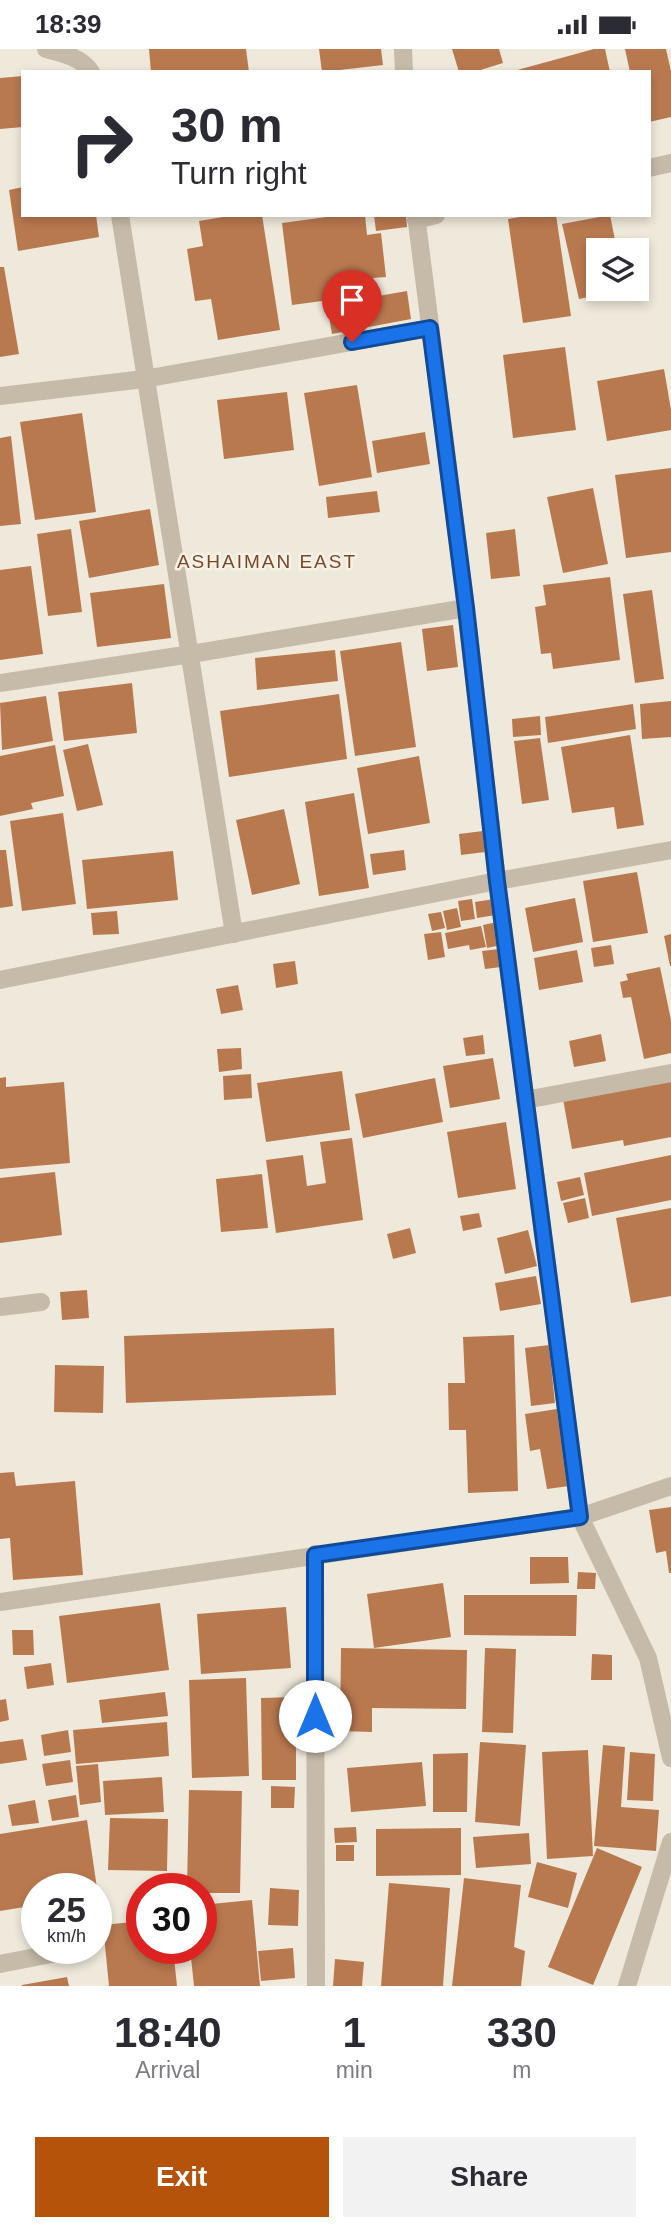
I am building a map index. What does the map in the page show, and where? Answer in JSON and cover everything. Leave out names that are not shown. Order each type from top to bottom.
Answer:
[{"type":"street","points":[[46,49],[68,54],[90,70]]},
{"type":"street","points":[[403,49],[404,70]]},
{"type":"street","points":[[651,168],[671,163]]},
{"type":"street","points":[[120,217],[234,934]]},
{"type":"street","points":[[416,218],[466,608],[497,881],[580,1517],[648,1658],[671,1758]]},
{"type":"street","points":[[0,396],[144,379],[430,328]]},
{"type":"street","points":[[0,683],[466,608]]},
{"type":"street","points":[[0,980],[671,849]]},
{"type":"street","points":[[525,1100],[671,1073]]},
{"type":"street","points":[[0,1307],[41,1302]]},
{"type":"street","points":[[0,1602],[580,1517],[671,1486]]},
{"type":"street","points":[[315,1555],[316,1986]]},
{"type":"street","points":[[627,1986],[671,1842]]},
{"type":"street","points":[[0,1964],[21,1960]]},
{"type":"building","points":[[149,49],[246,49],[249,70],[151,70]]},
{"type":"building","points":[[319,49],[381,49],[383,65],[322,70]]},
{"type":"building","points":[[452,49],[499,49],[503,63],[480,70],[458,70]]},
{"type":"building","points":[[594,49],[605,49],[610,70],[517,70]]},
{"type":"building","points":[[625,49],[666,49],[671,71],[671,117],[651,122],[651,70],[630,70]]},
{"type":"building","points":[[21,76],[21,127],[0,129],[0,78]]},
{"type":"building","points":[[21,187],[21,217],[96,217],[99,237],[18,251],[9,190]]},
{"type":"building","points":[[223,217],[262,217],[280,330],[218,340],[211,299],[195,301],[187,249],[203,246],[199,221]]},
{"type":"building","points":[[326,217],[365,217],[367,235],[381,233],[386,277],[373,278],[375,294],[292,305],[282,223]]},
{"type":"building","points":[[374,217],[406,217],[407,227],[376,231]]},
{"type":"building","points":[[556,217],[571,316],[523,323],[508,219]]},
{"type":"building","points":[[610,217],[615,238],[586,238],[586,297],[579,299],[562,224]]},
{"type":"building","points":[[0,267],[4,267],[19,354],[0,357]]},
{"type":"building","points":[[407,291],[411,319],[332,334],[327,305]]},
{"type":"building","points":[[565,347],[576,430],[513,438],[503,355]]},
{"type":"building","points":[[664,369],[671,410],[671,430],[607,441],[597,381]]},
{"type":"building","points":[[357,385],[372,477],[319,486],[304,393]]},
{"type":"building","points":[[287,392],[294,450],[224,459],[217,400]]},
{"type":"building","points":[[82,413],[96,512],[35,520],[20,422]]},
{"type":"building","points":[[425,432],[430,464],[377,473],[372,441]]},
{"type":"building","points":[[11,436],[21,524],[0,526],[0,438]]},
{"type":"building","points":[[671,468],[671,552],[626,558],[615,475]]},
{"type":"building","points":[[593,488],[608,564],[563,573],[547,497]]},
{"type":"building","points":[[377,491],[380,512],[328,518],[326,497]]},
{"type":"building","points":[[150,509],[159,565],[89,578],[79,521]]},
{"type":"building","points":[[71,529],[82,612],[48,616],[37,534]]},
{"type":"building","points":[[515,529],[520,576],[491,579],[486,533]]},
{"type":"building","points":[[31,566],[43,654],[0,660],[0,570]]},
{"type":"building","points":[[610,577],[620,660],[553,669],[551,653],[541,654],[535,607],[546,605],[543,585]]},
{"type":"building","points":[[164,584],[171,638],[97,647],[90,593]]},
{"type":"building","points":[[652,590],[664,679],[635,683],[623,594]]},
{"type":"building","points":[[453,625],[458,667],[427,671],[422,629]]},
{"type":"building","points":[[401,642],[416,747],[355,756],[340,651]]},
{"type":"building","points":[[335,650],[338,681],[257,690],[255,658]]},
{"type":"building","points":[[132,683],[137,733],[64,741],[58,692]]},
{"type":"building","points":[[339,694],[347,759],[229,777],[220,711]]},
{"type":"building","points":[[46,696],[53,741],[2,750],[0,703]]},
{"type":"building","points":[[671,701],[671,737],[642,739],[640,704]]},
{"type":"building","points":[[633,704],[636,729],[548,743],[545,717]]},
{"type":"building","points":[[540,716],[541,735],[513,737],[512,719]]},
{"type":"building","points":[[630,735],[644,825],[617,829],[614,807],[572,813],[561,747]]},
{"type":"building","points":[[540,738],[549,800],[522,804],[514,741]]},
{"type":"building","points":[[88,744],[103,805],[77,811],[63,750]]},
{"type":"building","points":[[55,745],[64,796],[31,803],[33,809],[0,816],[0,756]]},
{"type":"building","points":[[419,756],[430,823],[368,834],[357,768]]},
{"type":"building","points":[[354,793],[369,888],[319,896],[305,802]]},
{"type":"building","points":[[284,809],[300,884],[252,895],[236,820]]},
{"type":"building","points":[[63,813],[76,904],[22,911],[10,821]]},
{"type":"building","points":[[483,831],[485,852],[461,855],[459,834]]},
{"type":"building","points":[[0,850],[6,850],[13,906],[0,908]]},
{"type":"building","points":[[404,850],[406,870],[373,875],[370,854]]},
{"type":"building","points":[[173,851],[178,900],[87,909],[82,860]]},
{"type":"building","points":[[637,872],[648,933],[593,942],[583,881]]},
{"type":"building","points":[[575,898],[583,942],[533,952],[525,908]]},
{"type":"building","points":[[472,899],[475,919],[461,921],[458,901]]},
{"type":"building","points":[[494,899],[496,915],[477,918],[475,902]]},
{"type":"building","points":[[457,908],[461,927],[447,930],[443,911]]},
{"type":"building","points":[[117,911],[119,934],[93,935],[91,913]]},
{"type":"building","points":[[441,912],[445,928],[432,931],[428,914]]},
{"type":"building","points":[[497,922],[501,945],[487,948],[483,925]]},
{"type":"building","points":[[481,926],[486,947],[470,950],[469,945],[448,949],[445,933]]},
{"type":"building","points":[[441,932],[445,957],[428,960],[424,934]]},
{"type":"building","points":[[671,934],[671,966],[670,966],[664,936]]},
{"type":"building","points":[[611,945],[614,964],[594,967],[591,948]]},
{"type":"building","points":[[499,949],[501,967],[485,969],[482,951]]},
{"type":"building","points":[[577,950],[583,982],[539,990],[534,958]]},
{"type":"building","points":[[295,961],[298,984],[276,988],[273,964]]},
{"type":"building","points":[[660,967],[671,1020],[671,1053],[644,1059],[631,997],[623,998],[620,982],[628,980],[626,974]]},
{"type":"building","points":[[238,985],[243,1010],[221,1014],[216,989]]},
{"type":"building","points":[[601,1034],[606,1061],[574,1067],[569,1041]]},
{"type":"building","points":[[483,1035],[485,1054],[466,1056],[463,1038]]},
{"type":"building","points":[[241,1048],[242,1069],[219,1072],[217,1049]]},
{"type":"building","points":[[493,1058],[500,1099],[450,1108],[443,1066]]},
{"type":"building","points":[[342,1071],[350,1130],[266,1142],[257,1083]]},
{"type":"building","points":[[251,1074],[252,1098],[224,1100],[223,1076]]},
{"type":"building","points":[[6,1077],[6,1087],[64,1082],[70,1163],[0,1169],[0,1078]]},
{"type":"building","points":[[435,1078],[443,1122],[363,1138],[355,1094]]},
{"type":"building","points":[[671,1079],[671,1137],[624,1146],[623,1140],[572,1149],[563,1099]]},
{"type":"building","points":[[506,1122],[516,1189],[458,1198],[447,1132]]},
{"type":"building","points":[[352,1138],[363,1220],[276,1233],[266,1160],[303,1155],[307,1186],[326,1183],[320,1142]]},
{"type":"building","points":[[671,1155],[671,1200],[592,1216],[584,1173]]},
{"type":"building","points":[[55,1172],[62,1235],[0,1243],[0,1178]]},
{"type":"building","points":[[262,1174],[268,1228],[221,1232],[216,1179]]},
{"type":"building","points":[[580,1177],[584,1195],[561,1201],[557,1182]]},
{"type":"building","points":[[585,1198],[589,1218],[568,1223],[563,1203]]},
{"type":"building","points":[[671,1208],[671,1296],[631,1303],[616,1218]]},
{"type":"building","points":[[479,1213],[482,1227],[463,1231],[460,1216]]},
{"type":"building","points":[[410,1228],[416,1253],[393,1259],[387,1234]]},
{"type":"building","points":[[528,1230],[537,1266],[505,1274],[497,1238]]},
{"type":"building","points":[[536,1276],[541,1304],[500,1311],[495,1283]]},
{"type":"building","points":[[87,1290],[89,1318],[62,1320],[60,1292]]},
{"type":"building","points":[[334,1328],[336,1395],[126,1403],[124,1336]]},
{"type":"building","points":[[514,1335],[518,1491],[468,1493],[466,1430],[449,1430],[448,1383],[465,1383],[463,1337]]},
{"type":"building","points":[[549,1345],[555,1403],[531,1406],[525,1348]]},
{"type":"building","points":[[55,1365],[104,1366],[103,1413],[54,1412]]},
{"type":"building","points":[[557,1409],[569,1486],[547,1489],[540,1449],[530,1451],[525,1414]]},
{"type":"building","points":[[14,1472],[16,1486],[75,1481],[83,1575],[13,1580],[10,1538],[0,1539],[0,1473]]},
{"type":"building","points":[[671,1507],[669,1573],[666,1551],[656,1553],[649,1510]]},
{"type":"building","points":[[530,1557],[568,1557],[569,1583],[530,1584]]},
{"type":"building","points":[[578,1572],[596,1573],[595,1589],[577,1589]]},
{"type":"building","points":[[443,1583],[451,1637],[374,1648],[367,1594]]},
{"type":"building","points":[[464,1595],[577,1595],[576,1636],[464,1635]]},
{"type":"building","points":[[160,1603],[169,1670],[67,1683],[59,1616]]},
{"type":"building","points":[[286,1607],[291,1668],[201,1674],[197,1614]]},
{"type":"building","points":[[12,1630],[33,1630],[34,1655],[13,1655]]},
{"type":"building","points":[[341,1648],[467,1650],[466,1709],[372,1708],[372,1732],[340,1731]]},
{"type":"building","points":[[485,1648],[516,1649],[513,1733],[482,1732]]},
{"type":"building","points":[[592,1654],[612,1655],[612,1680],[591,1680]]},
{"type":"building","points":[[51,1663],[54,1685],[27,1689],[24,1667]]},
{"type":"building","points":[[246,1678],[249,1776],[192,1778],[189,1680]]},
{"type":"building","points":[[165,1692],[168,1716],[102,1723],[99,1700]]},
{"type":"building","points":[[296,1697],[296,1780],[262,1780],[261,1698]]},
{"type":"building","points":[[6,1699],[9,1720],[0,1722],[0,1700]]},
{"type":"building","points":[[167,1722],[169,1756],[76,1764],[73,1730]]},
{"type":"building","points":[[68,1730],[71,1752],[44,1756],[41,1735]]},
{"type":"building","points":[[23,1739],[27,1760],[0,1764],[0,1742]]},
{"type":"building","points":[[480,1742],[526,1745],[520,1826],[475,1822]]},
{"type":"building","points":[[603,1745],[625,1747],[621,1807],[659,1810],[656,1851],[594,1846]]},
{"type":"building","points":[[588,1750],[593,1856],[547,1859],[542,1752]]},
{"type":"building","points":[[630,1752],[655,1754],[653,1801],[627,1800]]},
{"type":"building","points":[[468,1753],[467,1812],[433,1812],[433,1754]]},
{"type":"building","points":[[70,1760],[73,1782],[46,1786],[42,1764]]},
{"type":"building","points":[[422,1762],[426,1806],[351,1812],[347,1768]]},
{"type":"building","points":[[98,1764],[101,1802],[80,1805],[76,1766]]},
{"type":"building","points":[[162,1777],[164,1812],[105,1815],[103,1781]]},
{"type":"building","points":[[271,1786],[295,1787],[294,1808],[271,1808]]},
{"type":"building","points":[[189,1790],[242,1791],[240,1893],[217,1893],[217,1873],[187,1873]]},
{"type":"building","points":[[76,1795],[79,1817],[52,1821],[48,1800]]},
{"type":"building","points":[[35,1800],[39,1823],[12,1826],[8,1805]]},
{"type":"building","points":[[110,1818],[168,1819],[167,1871],[108,1870]]},
{"type":"building","points":[[87,1820],[95,1873],[21,1873],[21,1908],[0,1911],[0,1834]]},
{"type":"building","points":[[356,1827],[357,1842],[335,1843],[334,1828]]},
{"type":"building","points":[[461,1828],[461,1875],[376,1876],[376,1829]]},
{"type":"building","points":[[529,1833],[531,1864],[476,1868],[473,1837]]},
{"type":"building","points":[[336,1845],[354,1845],[354,1861],[336,1861]]},
{"type":"building","points":[[597,1848],[642,1867],[593,1985],[548,1967]]},
{"type":"building","points":[[537,1862],[577,1873],[568,1908],[528,1897]]},
{"type":"building","points":[[464,1878],[521,1885],[514,1947],[525,1951],[521,1986],[452,1986]]},
{"type":"building","points":[[389,1883],[450,1888],[443,1986],[381,1986]]},
{"type":"building","points":[[270,1888],[299,1890],[298,1926],[268,1925]]},
{"type":"building","points":[[252,1900],[260,1986],[194,1986],[192,1964],[217,1964],[217,1903]]},
{"type":"building","points":[[126,1923],[126,1964],[175,1964],[177,1986],[109,1986],[107,1964],[112,1964],[112,1924]]},
{"type":"building","points":[[293,1948],[295,1978],[261,1981],[258,1951]]},
{"type":"building","points":[[335,1959],[364,1962],[362,1986],[333,1986]]},
{"type":"building","points":[[67,1977],[69,1986],[22,1986],[22,1985]]},
{"type":"district","name":"ASHAIMAN EAST","points":[[267,561]]},
{"type":"route","points":[[315,1716],[315,1555],[580,1517],[497,881],[430,328],[352,342]]}]
